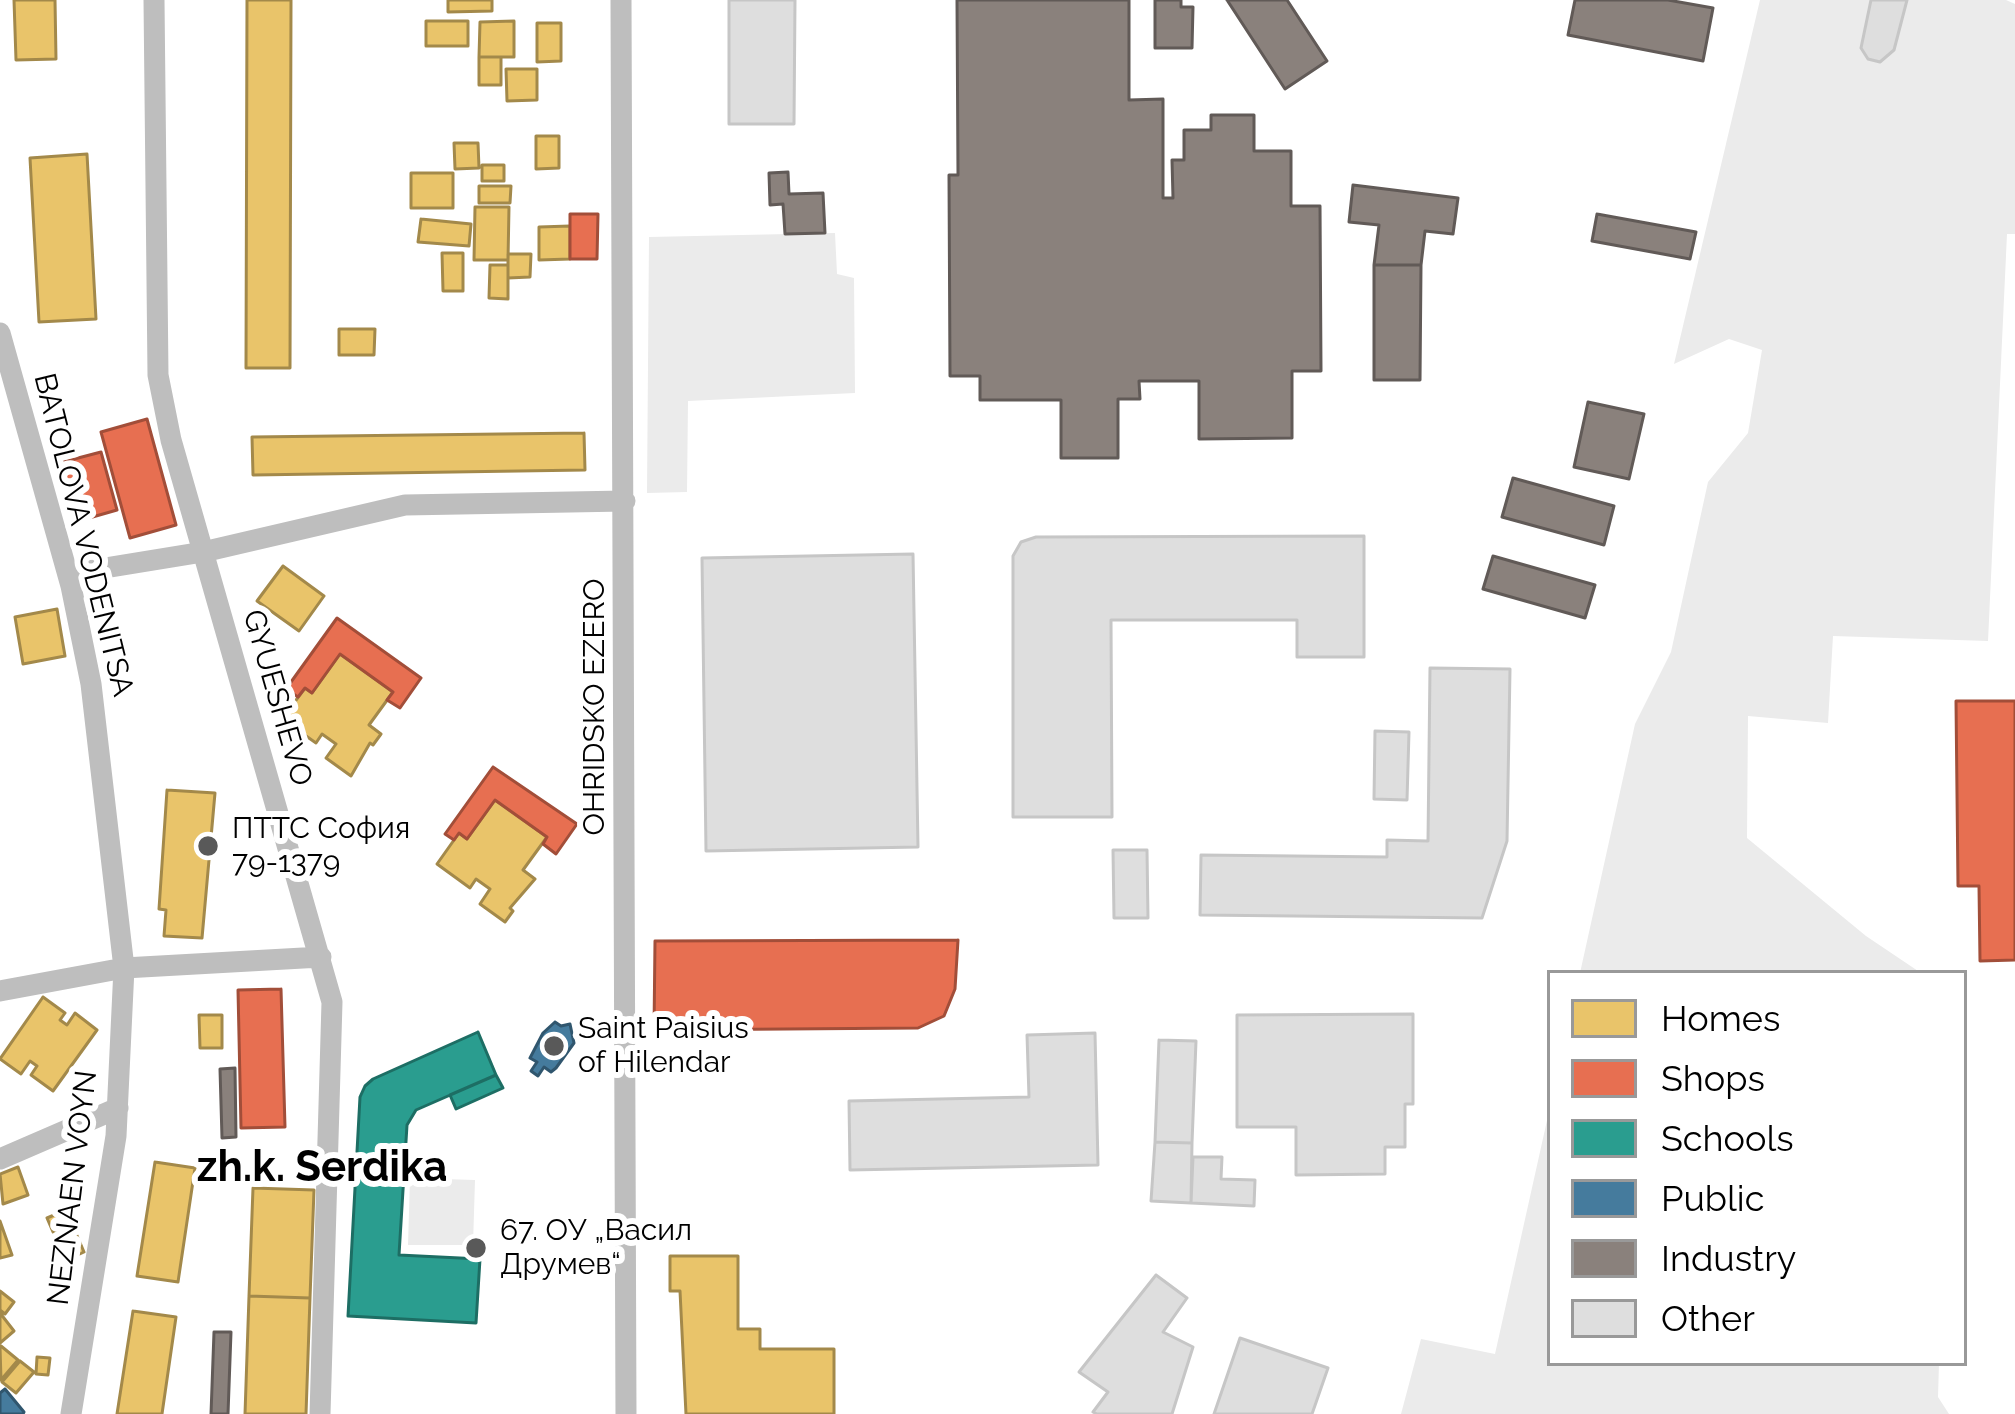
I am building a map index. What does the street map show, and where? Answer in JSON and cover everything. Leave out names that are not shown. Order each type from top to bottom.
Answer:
[{"type":"street","name":"GYUESHEVO","points":[[154,0],[158,375],[171,440],[321,957],[332,1024],[320,1414]]},
{"type":"street","name":"OHRIDSKO EZERO","points":[[621,0],[626,1414]]},
{"type":"street","name":"BATOLOVA VODENITSA","points":[[0,333],[68,574],[92,684],[124,968]]},
{"type":"street","points":[[68,574],[203,551],[405,505],[625,501]]},
{"type":"street","points":[[0,991],[124,968],[321,957]]},
{"type":"street","name":"NEZNAEN VOYN","points":[[71,1414],[118,1108],[124,968]]},
{"type":"street","points":[[0,1159],[118,1108]]},
{"type":"shaded area","points":[[1760,0],[2006,0],[2015,4],[2015,234],[2007,234],[1988,641],[1833,636],[1828,723],[1748,716],[1747,838],[1866,936],[1917,970],[1581,970],[1635,724],[1671,652],[1708,482],[1748,433],[1762,350],[1729,339],[1674,364]]},
{"type":"shaded area","points":[[835,233],[837,274],[854,278],[855,393],[688,401],[687,492],[647,493],[649,237]]},
{"type":"shaded area","points":[[1547,1120],[1547,1366],[1939,1366],[1938,1397],[1949,1414],[1401,1414],[1421,1339],[1495,1354]]},
{"type":"shaded area","points":[[410,1178],[475,1180],[473,1245],[408,1245]]},
{"type":"building: Homes","points":[[14,0],[55,0],[56,59],[16,60]]},
{"type":"building: Homes","points":[[247,0],[291,0],[290,368],[246,368]]},
{"type":"building: Homes","points":[[448,0],[492,0],[492,11],[448,12]]},
{"type":"building: Homes","points":[[426,21],[468,21],[468,46],[426,46]]},
{"type":"building: Homes","points":[[514,21],[514,57],[479,57],[480,22]]},
{"type":"building: Homes","points":[[537,23],[561,23],[561,61],[537,62]]},
{"type":"building: Homes","points":[[479,57],[501,57],[501,85],[479,85]]},
{"type":"building: Homes","points":[[506,69],[537,69],[537,100],[507,101]]},
{"type":"building: Homes","points":[[536,136],[559,136],[559,168],[536,169]]},
{"type":"building: Homes","points":[[454,143],[478,143],[479,168],[455,169]]},
{"type":"building: Homes","points":[[87,154],[96,319],[39,322],[30,158]]},
{"type":"building: Homes","points":[[482,165],[504,165],[504,181],[482,181]]},
{"type":"building: Homes","points":[[411,173],[453,173],[453,208],[411,208]]},
{"type":"building: Homes","points":[[479,186],[511,186],[510,203],[479,203]]},
{"type":"building: Homes","points":[[475,207],[509,207],[508,260],[474,260]]},
{"type":"building: Homes","points":[[421,219],[471,224],[469,246],[418,242]]},
{"type":"building: Homes","points":[[570,226],[570,259],[539,260],[539,227]]},
{"type":"building: Homes","points":[[442,253],[463,253],[463,291],[443,291]]},
{"type":"building: Homes","points":[[508,254],[531,254],[530,277],[508,278]]},
{"type":"building: Homes","points":[[490,265],[508,265],[508,299],[489,298]]},
{"type":"building: Homes","points":[[339,329],[375,329],[374,355],[339,355]]},
{"type":"building: Homes","points":[[584,433],[585,470],[253,475],[252,437]]},
{"type":"building: Homes","points":[[283,566],[324,596],[299,631],[257,601]]},
{"type":"building: Homes","points":[[57,609],[65,656],[23,664],[15,617]]},
{"type":"building: Homes","points":[[340,654],[393,692],[369,725],[381,734],[370,743],[351,776],[326,758],[336,744],[322,734],[316,743],[282,719],[305,688],[312,693]]},
{"type":"building: Homes","points":[[167,790],[215,793],[202,938],[164,936],[166,910],[159,909]]},
{"type":"building: Homes","points":[[495,800],[547,837],[523,870],[535,879],[510,908],[513,911],[505,922],[480,904],[490,889],[476,879],[470,888],[437,864],[459,833],[467,839]]},
{"type":"building: Homes","points":[[43,997],[65,1013],[60,1020],[67,1025],[75,1013],[97,1030],[53,1091],[31,1075],[37,1066],[30,1061],[21,1074],[0,1059]]},
{"type":"building: Homes","points":[[199,1015],[222,1015],[222,1048],[200,1048]]},
{"type":"building: Homes","points":[[155,1162],[195,1168],[178,1282],[137,1276]]},
{"type":"building: Homes","points":[[18,1167],[28,1195],[3,1204],[0,1174]]},
{"type":"building: Homes","points":[[253,1188],[314,1190],[310,1298],[249,1296]]},
{"type":"building: Homes","points":[[66,1210],[72,1224],[53,1232],[47,1218]]},
{"type":"building: Homes","points":[[0,1221],[12,1255],[0,1258]]},
{"type":"building: Homes","points":[[73,1226],[84,1252],[69,1259],[54,1234]]},
{"type":"building: Homes","points":[[670,1256],[738,1256],[738,1329],[760,1329],[760,1349],[834,1349],[834,1414],[686,1414],[680,1291],[670,1291]]},
{"type":"building: Homes","points":[[0,1291],[14,1302],[5,1314],[0,1310]]},
{"type":"building: Homes","points":[[249,1296],[310,1298],[306,1414],[245,1414]]},
{"type":"building: Homes","points":[[133,1311],[176,1317],[162,1414],[117,1414]]},
{"type":"building: Homes","points":[[0,1313],[14,1331],[0,1343]]},
{"type":"building: Homes","points":[[0,1347],[18,1360],[1,1380]]},
{"type":"building: Homes","points":[[37,1357],[50,1358],[48,1375],[36,1374]]},
{"type":"building: Homes","points":[[20,1361],[34,1372],[16,1393],[2,1382]]},
{"type":"building: Shops","points":[[570,214],[598,214],[597,259],[570,259]]},
{"type":"building: Shops","points":[[147,419],[176,525],[130,538],[101,432]]},
{"type":"building: Shops","points":[[101,452],[117,510],[75,522],[59,463]]},
{"type":"building: Shops","points":[[337,618],[421,678],[400,708],[387,700],[393,692],[340,654],[312,693],[305,688],[298,697],[286,689]]},
{"type":"building: Shops","points":[[1956,701],[2015,701],[2015,960],[1980,961],[1979,886],[1958,886]]},
{"type":"building: Shops","points":[[493,767],[577,824],[556,854],[543,844],[547,837],[495,800],[467,839],[459,833],[454,840],[445,834]]},
{"type":"building: Shops","points":[[958,940],[955,989],[944,1016],[918,1028],[654,1030],[655,941]]},
{"type":"building: Shops","points":[[281,989],[285,1127],[241,1128],[238,990]]},
{"type":"building: Schools","points":[[478,1032],[496,1075],[416,1110],[407,1125],[399,1255],[480,1259],[476,1323],[348,1316],[360,1097],[365,1086]]},
{"type":"building: Schools","points":[[496,1075],[503,1088],[456,1109],[450,1095]]},
{"type":"building: Public","name":"Saint Paisius of Hilendar","points":[[555,1022],[570,1024],[574,1043],[556,1068],[551,1072],[544,1067],[538,1076],[531,1071],[537,1062],[530,1058]]},
{"type":"building: Public","points":[[5,1389],[23,1414],[0,1414],[0,1393]]},
{"type":"building: Industry","points":[[957,0],[1129,0],[1129,100],[1163,99],[1163,198],[1173,198],[1172,160],[1184,160],[1184,130],[1211,130],[1211,115],[1254,115],[1254,151],[1291,151],[1291,206],[1320,206],[1321,371],[1292,371],[1292,438],[1199,439],[1199,381],[1139,381],[1140,399],[1118,399],[1118,458],[1061,458],[1061,400],[980,400],[980,376],[950,376],[949,175],[958,175]]},
{"type":"building: Industry","points":[[1155,0],[1181,0],[1181,7],[1193,7],[1192,48],[1155,48]]},
{"type":"building: Industry","points":[[1227,0],[1287,0],[1327,61],[1285,89]]},
{"type":"building: Industry","points":[[1575,0],[1668,0],[1713,8],[1703,61],[1568,35]]},
{"type":"building: Industry","points":[[788,172],[789,194],[823,193],[825,233],[785,234],[783,204],[770,205],[769,173]]},
{"type":"building: Industry","points":[[1353,185],[1458,198],[1453,234],[1425,231],[1421,265],[1374,265],[1379,225],[1349,222]]},
{"type":"building: Industry","points":[[1597,214],[1696,232],[1690,259],[1592,241]]},
{"type":"building: Industry","points":[[1374,265],[1421,265],[1420,380],[1374,380]]},
{"type":"building: Industry","points":[[1588,402],[1644,414],[1629,479],[1574,467]]},
{"type":"building: Industry","points":[[1513,478],[1614,506],[1604,545],[1502,517]]},
{"type":"building: Industry","points":[[1493,556],[1595,585],[1585,618],[1483,589]]},
{"type":"building: Industry","points":[[235,1068],[236,1137],[222,1138],[220,1069]]},
{"type":"building: Industry","points":[[214,1332],[231,1332],[228,1414],[211,1414]]},
{"type":"building: Other","points":[[729,0],[795,0],[794,124],[729,124]]},
{"type":"building: Other","points":[[1871,0],[1907,0],[1894,50],[1880,62],[1868,59],[1861,48]]},
{"type":"building: Other","points":[[1364,536],[1364,657],[1297,657],[1297,620],[1111,620],[1112,817],[1013,817],[1013,556],[1021,542],[1036,537]]},
{"type":"building: Other","points":[[913,554],[918,847],[706,851],[702,558]]},
{"type":"building: Other","points":[[1430,668],[1510,669],[1507,841],[1482,918],[1200,915],[1201,855],[1387,857],[1387,840],[1428,841]]},
{"type":"building: Other","points":[[1375,731],[1409,732],[1407,800],[1374,799]]},
{"type":"building: Other","points":[[1113,850],[1147,850],[1148,918],[1114,918]]},
{"type":"building: Other","points":[[1413,1014],[1413,1104],[1405,1104],[1405,1147],[1385,1147],[1385,1174],[1296,1175],[1296,1127],[1237,1127],[1237,1015]]},
{"type":"building: Other","points":[[1095,1033],[1098,1165],[850,1170],[849,1101],[1029,1097],[1027,1035]]},
{"type":"building: Other","points":[[1159,1040],[1196,1041],[1192,1143],[1155,1142]]},
{"type":"building: Other","points":[[1155,1142],[1192,1143],[1191,1203],[1151,1201]]},
{"type":"building: Other","points":[[1193,1157],[1222,1157],[1221,1179],[1255,1180],[1254,1206],[1191,1203]]},
{"type":"building: Other","points":[[1156,1275],[1187,1298],[1163,1332],[1193,1347],[1172,1414],[1097,1414],[1093,1412],[1108,1392],[1079,1372]]},
{"type":"building: Other","points":[[1240,1338],[1328,1368],[1312,1414],[1214,1414]]},
{"type":"place","name":"ПТТС София 79-1379","points":[[208,846]]},
{"type":"place","name":"Saint Paisius of Hilendar","points":[[554,1046]]},
{"type":"place","name":"67. ОУ „Васил Друмев“","points":[[476,1248]]},
{"type":"district","name":"zh.k. Serdika","points":[[322,1168]]}]
